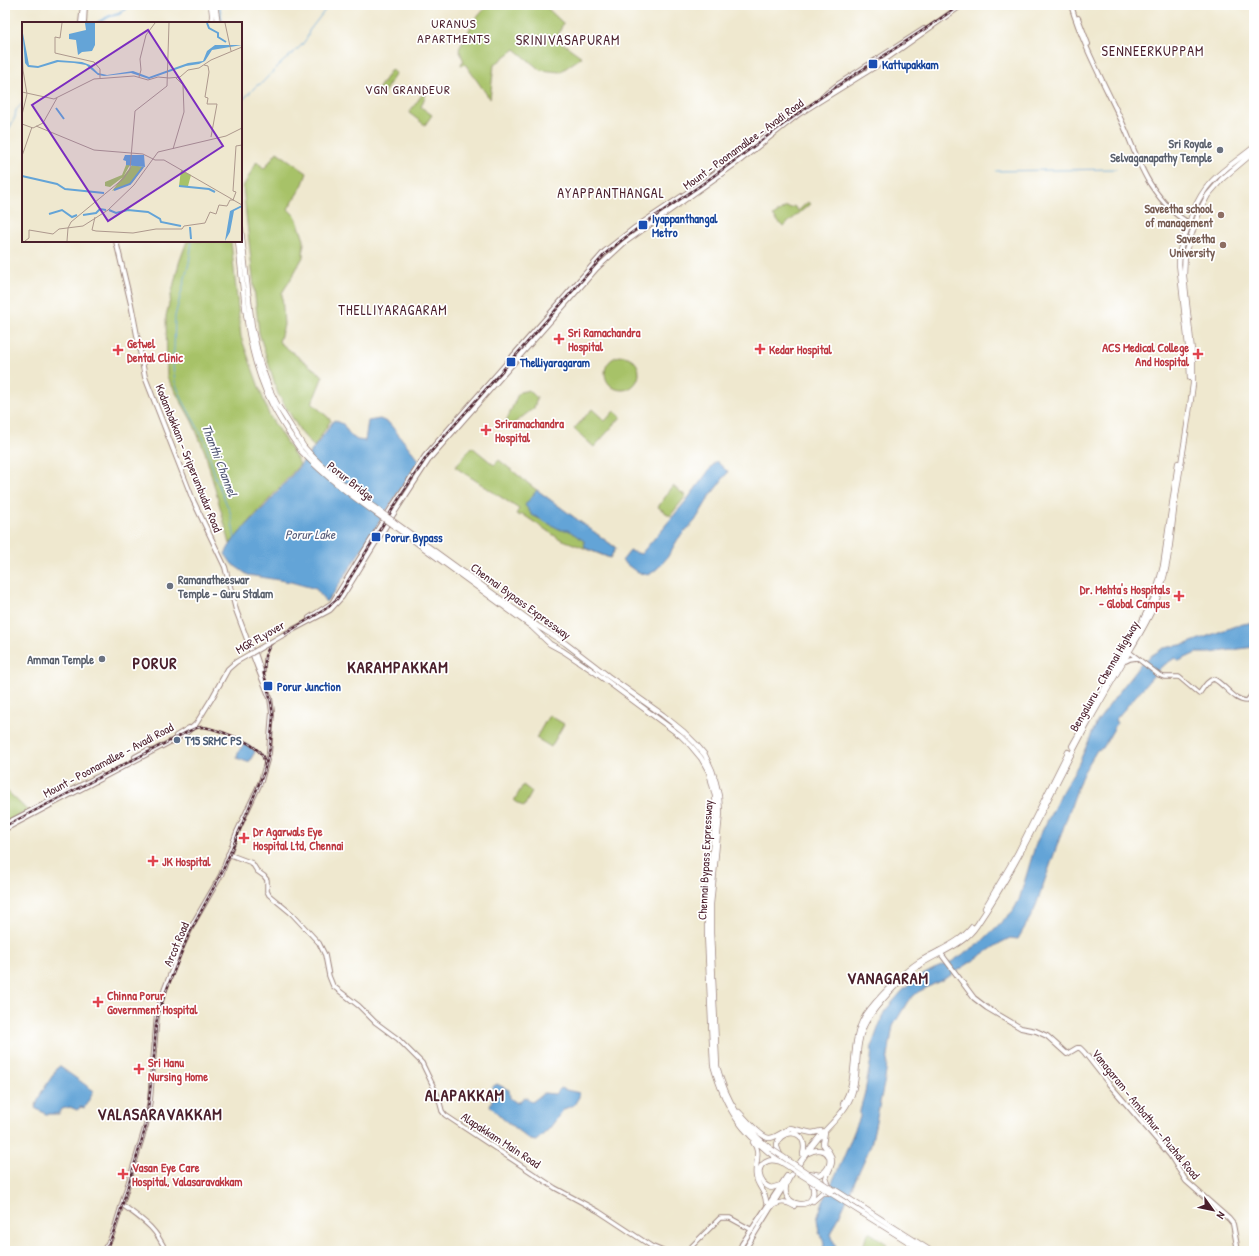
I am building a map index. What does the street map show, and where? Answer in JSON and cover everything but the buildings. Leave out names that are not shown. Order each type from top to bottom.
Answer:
[{"type":"highway","points":[[211,5],[214,9],[218,22]]},
{"type":"highway","points":[[213,22],[214,9]]},
{"type":"highway","points":[[1192,371],[1188,356],[1179,264],[1180,250],[1200,196],[1210,182],[1254,147]]},
{"type":"highway","points":[[1186,295],[1181,258],[1186,232],[1192,224],[1202,200],[1212,185],[1254,152]]},
{"type":"highway","points":[[1192,371],[1193,360],[1186,295],[1184,259],[1187,246],[1205,199],[1214,186],[1238,165]]},
{"type":"highway","points":[[242,238],[252,327],[260,362],[270,390],[303,449]]},
{"type":"highway","points":[[238,242],[247,327],[256,363],[272,406],[303,449]]},
{"type":"highway","points":[[1187,378],[1190,363]]},
{"type":"highway","name":"Bengaluru - Chennai Highway","points":[[940,952],[964,936],[976,923],[1015,858],[1049,788],[1079,733],[1127,649],[1153,610],[1163,580],[1190,406],[1192,371]]},
{"type":"highway","name":"Bengaluru - Chennai Highway","points":[[940,952],[964,939],[979,923],[1016,862],[1064,767],[1153,601],[1161,573],[1192,371]]},
{"type":"highway","points":[[1190,406],[1196,381]]},
{"type":"highway","name":"Porur Bridge","points":[[303,449],[345,487],[392,523]]},
{"type":"highway","name":"Chennai Bypass Expressway","points":[[392,523],[536,628],[567,645],[684,732],[695,742],[705,755],[712,770],[719,796],[719,829],[710,893]]},
{"type":"highway","name":"Chennai Bypass Expressway","points":[[536,628],[551,643],[596,673],[671,727],[692,746],[709,772],[716,802],[707,934],[713,1065],[719,1086],[735,1118],[760,1146],[769,1150]]},
{"type":"highway","points":[[563,651],[564,647],[567,645]]},
{"type":"highway","points":[[1074,737],[1079,733]]},
{"type":"highway","points":[[1070,743],[1070,749]]},
{"type":"highway","points":[[1064,767],[1064,773]]},
{"type":"highway","points":[[1052,790],[1058,785]]},
{"type":"highway","name":"Chennai Bypass Expressway","points":[[709,904],[717,1066],[722,1084],[729,1100],[752,1133],[769,1150]]},
{"type":"highway","points":[[729,1100],[762,1135],[768,1138],[772,1138],[790,1128],[812,1133],[822,1130],[836,1121],[852,1095],[858,1043],[861,1032],[867,1020],[907,975],[940,952]]},
{"type":"highway","points":[[923,1251],[802,1170],[781,1159],[771,1160],[763,1165],[760,1174],[762,1182],[771,1188],[777,1187],[786,1182],[804,1154],[840,1108],[849,1093],[852,1082],[856,1038],[866,1016],[875,1004],[906,972],[920,961],[940,952]]},
{"type":"highway","points":[[735,1118],[758,1152],[756,1178],[765,1194],[766,1202]]},
{"type":"highway","points":[[802,1170],[820,1175],[829,1166],[829,1158],[823,1148],[822,1130]]},
{"type":"highway","points":[[781,1159],[777,1147],[778,1143],[783,1135],[790,1133],[797,1134],[803,1140],[804,1154]]},
{"type":"highway","points":[[804,1154],[823,1148],[830,1153],[832,1167],[826,1178],[832,1191]]},
{"type":"highway","points":[[769,1150],[811,1181],[832,1191]]},
{"type":"highway","points":[[771,1207],[780,1202],[789,1201],[800,1205],[806,1203],[810,1200],[814,1192],[811,1181]]},
{"type":"highway","points":[[786,1182],[786,1193],[793,1206],[802,1207],[809,1205],[817,1196],[822,1193],[832,1191]]},
{"type":"highway","points":[[863,1211],[931,1251]]},
{"type":"main road","points":[[82,22],[84,5]]},
{"type":"main road","name":"Mount - Poonamallee - Avadi Road","points":[[311,618],[332,603],[338,595],[384,519],[425,456],[597,260],[612,245],[632,229],[703,182],[837,85],[959,5]]},
{"type":"main road","name":"Mount - Poonamallee - Avadi Road","points":[[311,618],[330,610],[342,597],[430,458],[597,268],[612,253],[630,238],[742,159],[799,114],[873,68],[962,5]]},
{"type":"main road","points":[[1072,5],[1132,137],[1147,175],[1173,210],[1192,224]]},
{"type":"main road","points":[[739,155],[742,159]]},
{"type":"main road","name":"Kodambakkam – Sriperumbudur Road","points":[[117,242],[145,377],[193,500],[226,567],[241,618],[254,654]]},
{"type":"main road","name":"MGR FLyover","points":[[210,699],[224,671],[232,663],[311,618]]},
{"type":"main road","points":[[264,642],[266,646]]},
{"type":"main road","points":[[1127,649],[1158,674],[1164,677],[1179,677],[1199,694],[1208,682],[1214,679],[1237,698],[1243,701],[1247,701],[1254,692]]},
{"type":"main road","name":"Arcot Road","points":[[118,1221],[146,1134],[152,1092],[157,1018],[189,936],[215,890],[265,775],[269,758],[272,703],[254,654]]},
{"type":"main road","points":[[1126,661],[1131,658],[1138,658]]},
{"type":"main road","name":"Mount - Poonamallee - Avadi Road","points":[[5,829],[128,762],[185,734],[190,730],[210,699]]},
{"type":"main road","name":"Mount - Poonamallee - Avadi Road","points":[[5,824],[114,770]]},
{"type":"main road","name":"Alapakkam Main Road","points":[[229,855],[252,863],[257,871],[267,880],[268,894],[313,935],[323,948],[329,976],[333,986],[359,1006],[375,1022],[398,1039],[422,1063],[438,1096],[442,1111],[445,1115],[555,1188],[598,1211],[651,1246],[663,1251]]},
{"type":"main road","name":"Vanagaram - Ambathur - Puzhal Road","points":[[940,952],[974,998],[987,1008],[1021,1028],[1036,1031],[1047,1036],[1067,1054],[1077,1048],[1080,1048],[1170,1155],[1186,1181],[1233,1224],[1238,1251]]},
{"type":"main road","points":[[744,1251],[786,1182]]},
{"type":"main road","points":[[740,1251],[765,1210],[786,1182]]},
{"type":"main road","name":"Arcot Road","points":[[104,1251],[124,1206],[127,1191]]},
{"type":"main road","points":[[124,1206],[154,1230],[160,1238],[166,1251]]},
{"type":"main road","points":[[687,1251],[720,1218],[730,1218],[752,1230]]},
{"type":"green space","points":[[488,5],[544,5],[563,23],[557,39],[582,57],[560,72],[540,70],[515,49],[494,65],[490,99],[465,64],[461,65],[462,62],[464,62],[459,49],[474,21]]},
{"type":"green space","points":[[392,70],[396,73],[382,96],[377,91]]},
{"type":"green space","points":[[424,92],[426,94],[421,107],[432,115],[425,125],[409,113]]},
{"type":"green space","points":[[277,152],[307,173],[303,184],[288,209],[296,217],[304,240],[303,257],[282,293],[284,325],[279,342],[323,376],[312,403],[331,420],[314,447],[301,432],[278,394],[259,333],[243,187],[257,161],[264,169]]},
{"type":"green space","points":[[808,202],[810,204],[783,227],[773,216],[786,207],[791,208],[794,206],[798,211]]},
{"type":"green space","points":[[187,242],[231,242],[241,337],[269,415],[300,464],[230,544],[205,452],[192,421],[167,377],[166,316],[179,263]]},
{"type":"green space","points":[[625,356],[634,361],[638,366],[638,380],[634,385],[629,389],[619,390],[615,389],[606,380],[605,370],[606,366],[615,357]]},
{"type":"green space","points":[[529,390],[537,398],[534,408],[513,424],[505,424],[518,394]]},
{"type":"green space","points":[[592,409],[605,421],[614,411],[621,417],[594,447],[574,429]]},
{"type":"green space","points":[[472,447],[494,465],[499,460],[534,488],[616,548],[610,558],[558,538],[522,514],[520,516],[516,514],[519,509],[455,467]]},
{"type":"green space","points":[[673,486],[686,496],[670,516],[658,507]]},
{"type":"green space","points":[[549,715],[564,724],[551,747],[536,738]]},
{"type":"green space","points":[[523,785],[532,792],[524,807],[514,801]]},
{"type":"green space","points":[[5,789],[28,811],[5,823]]},
{"type":"green space","points":[[869,1232],[887,1244],[884,1251],[860,1251]]},
{"type":"water","name":"Porur Lake","points":[[380,419],[389,423],[419,460],[333,594],[326,602],[316,589],[291,582],[248,575],[232,564],[225,554],[233,541],[293,474],[334,420],[343,424],[350,435],[357,440],[365,441],[368,421]]},
{"type":"water","points":[[716,461],[728,472],[710,496],[695,521],[678,539],[667,558],[658,568],[649,575],[638,573],[622,561],[630,551],[641,554],[686,501]]},
{"type":"water","points":[[537,490],[616,548],[610,558],[585,548],[584,541],[568,530],[561,530],[532,515],[525,505]]},
{"type":"water","points":[[1254,622],[1254,647],[1210,653],[1196,653],[1179,661],[1175,658],[1161,667],[1115,720],[1117,723],[1103,748],[1097,750],[1082,775],[1034,911],[1018,939],[1010,938],[1000,943],[948,977],[918,992],[908,1001],[893,1026],[885,1079],[871,1145],[831,1234],[837,1251],[823,1251],[824,1243],[819,1232],[817,1219],[822,1204],[843,1159],[860,1117],[860,1110],[871,1059],[872,1045],[884,1012],[903,990],[919,977],[951,962],[980,943],[1013,911],[1019,900],[1036,843],[1063,790],[1078,765],[1097,722],[1140,665],[1152,655],[1164,648],[1186,644],[1238,625]]},
{"type":"water","points":[[245,744],[255,752],[249,762],[237,758],[242,746]]},
{"type":"water","points":[[59,1066],[94,1091],[84,1108],[81,1107],[77,1110],[70,1107],[62,1109],[59,1114],[46,1114],[35,1108],[41,1093]]},
{"type":"water","points":[[497,1084],[509,1090],[510,1098],[517,1103],[525,1097],[532,1102],[544,1093],[555,1094],[561,1088],[579,1093],[579,1097],[574,1105],[564,1109],[549,1129],[536,1141],[530,1140],[502,1118],[490,1106],[494,1093],[492,1087]]},
{"type":"waterway","points":[[99,22],[110,16],[119,14],[129,5]]},
{"type":"waterway","points":[[219,5],[222,22]]},
{"type":"waterway","name":"Thanthi Channel","points":[[242,101],[256,86],[262,83],[278,66],[301,46],[307,38],[309,31],[329,5]]},
{"type":"waterway","points":[[5,137],[15,117],[16,110],[22,104]]},
{"type":"waterway","points":[[996,171],[1116,169]]},
{"type":"waterway","name":"Thanthi Channel","points":[[192,242],[189,263],[175,316],[174,350],[172,358],[175,382],[182,399],[205,441],[216,479],[230,512],[235,539]]},
{"type":"railway","points":[[103,1251],[110,1242],[118,1219],[146,1126],[156,1024],[159,1009],[188,936],[223,870],[264,772],[270,748],[273,716],[264,674],[265,656],[270,645],[278,638],[324,610],[337,599],[403,492],[428,455],[605,254],[639,227],[701,185],[821,97],[960,5]]},
{"type":"railway","points":[[5,826],[187,732],[202,727],[222,732],[251,745],[261,754],[265,767]]},
{"type":"place","name":"Kattupakkam","points":[[873,64]]},
{"type":"place","name":"Sri Royale Selvaganapathy Temple","points":[[1220,150]]},
{"type":"place","name":"Saveetha school of management","points":[[1221,215]]},
{"type":"place","name":"Iyappanthangal Metro","points":[[643,225]]},
{"type":"place","name":"Saveetha University","points":[[1223,245]]},
{"type":"place","name":"Sri Ramachandra Hospital","points":[[559,339]]},
{"type":"place","name":"Kedar Hospital","points":[[760,349]]},
{"type":"place","name":"Getwel Dental Clinic","points":[[118,350]]},
{"type":"place","name":"ACS Medical College And Hospital","points":[[1198,354]]},
{"type":"place","name":"Thelliyaragaram","points":[[511,362]]},
{"type":"place","name":"Sriramachandra Hospital","points":[[486,430]]},
{"type":"place","name":"Porur Bypass","points":[[376,537]]},
{"type":"place","name":"Ramanatheeswar Temple - Guru Stalam","points":[[170,586]]},
{"type":"place","name":"Dr. Mehta's Hospitals - Global Campus","points":[[1179,596]]},
{"type":"place","name":"Amman Temple","points":[[102,659]]},
{"type":"place","name":"Porur Junction","points":[[268,686]]},
{"type":"place","name":"T15 SRMC PS","points":[[177,740]]},
{"type":"place","name":"Dr Agarwals Eye Hospital Ltd, Chennai","points":[[244,838]]},
{"type":"place","name":"JK Hospital","points":[[153,861]]},
{"type":"place","name":"Chinna Porur Government Hospital","points":[[98,1002]]},
{"type":"place","name":"Sri Hanu Nursing Home","points":[[139,1069]]},
{"type":"place","name":"Vasan Eye Care Hospital, Valasaravakkam","points":[[123,1174]]},
{"type":"district","name":"URANUS APARTMENTS","points":[[454,30]]},
{"type":"district","name":"SRINIVASAPURAM","points":[[568,39]]},
{"type":"district","name":"SENNEERKUPPAM","points":[[1153,50]]},
{"type":"district","name":"VGN GRANDEUR","points":[[408,89]]},
{"type":"district","name":"AYAPPANTHANGAL","points":[[611,192]]},
{"type":"district","name":"THELLIYARAGARAM","points":[[393,309]]},
{"type":"district","name":"PORUR","points":[[155,663]]},
{"type":"district","name":"KARAMPAKKAM","points":[[398,667]]},
{"type":"district","name":"VANAGARAM","points":[[888,978]]},
{"type":"district","name":"ALAPAKKAM","points":[[465,1095]]},
{"type":"district","name":"VALASARAVAKKAM","points":[[160,1114]]}]
